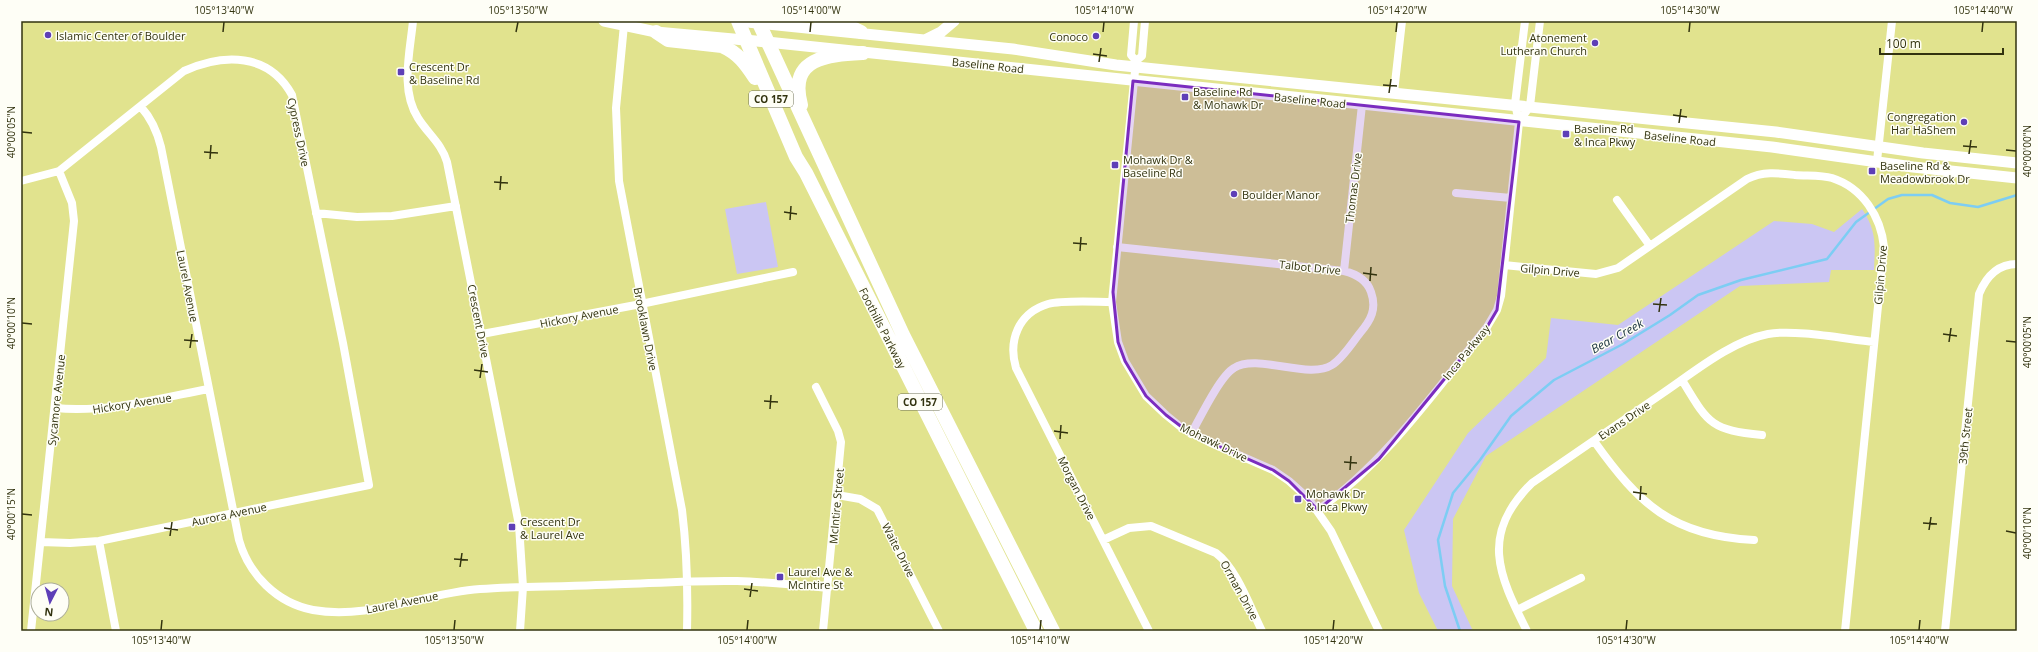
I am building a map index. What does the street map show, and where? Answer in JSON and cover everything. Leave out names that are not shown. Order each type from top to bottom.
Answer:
[{"type":"highway","name":"Foothills Parkway","points":[[738,21],[796,157],[806,173],[1036,631]]},
{"type":"highway","points":[[820,21],[842,23],[861,32]]},
{"type":"highway","name":"Foothills Parkway","points":[[758,22],[903,335],[1052,631]]},
{"type":"highway","points":[[656,32],[668,40],[722,46],[740,57],[756,81],[788,147],[796,157]]},
{"type":"highway","points":[[808,130],[798,90],[799,79],[802,71],[814,60],[837,54],[863,53]]},
{"type":"main road","name":"Baseline Road","points":[[604,21],[656,32],[767,42],[1133,82],[1772,147],[2017,178]]},
{"type":"main road","name":"Baseline Road","points":[[738,21],[861,32],[1013,49],[1080,60],[1136,64],[1776,132],[2017,163]]},
{"type":"main road","points":[[924,40],[941,32],[954,21]]},
{"type":"street","name":"Crescent Drive","points":[[413,21],[408,76],[411,103],[418,118],[440,144],[445,154],[519,525],[523,587],[520,631]]},
{"type":"street","points":[[1134,21],[1131,55],[1136,64],[1142,56],[1146,21]]},
{"type":"street","points":[[1394,92],[1402,21]]},
{"type":"street","name":"Inca Parkway","points":[[1318,510],[1356,480],[1379,459],[1487,327],[1497,310],[1501,296],[1519,122],[1515,104],[1525,21]]},
{"type":"street","name":"Inca Parkway","points":[[1519,122],[1530,106],[1540,21]]},
{"type":"street","points":[[1877,161],[1892,21]]},
{"type":"street","name":"Brooklawn Drive","points":[[624,25],[616,108],[616,150],[619,181],[641,304],[682,510],[688,582],[687,631]]},
{"type":"street","name":"Cypress Drive","points":[[21,181],[59,171],[184,71],[198,64],[218,60],[239,60],[254,62],[268,68],[285,83],[292,95],[369,485]]},
{"type":"street","name":"Mohawk Drive","points":[[1136,64],[1112,302],[1118,342],[1134,379],[1146,396],[1166,416],[1191,434],[1273,470],[1289,481],[1308,498],[1318,510],[1331,531],[1380,631]]},
{"type":"street","name":"Thomas Drive","points":[[1344,271],[1362,105]]},
{"type":"street","name":"Laurel Avenue","points":[[140,107],[149,116],[157,131],[161,147],[208,389],[242,550],[250,567],[262,582],[277,595],[294,605],[312,610],[330,612],[390,607],[455,592],[523,587],[736,581],[828,588]]},
{"type":"street","name":"Sycamore Avenue","points":[[31,631],[74,221],[72,203],[59,171]]},
{"type":"street","name":"Gilpin Drive","points":[[1504,266],[1596,274],[1618,268],[1747,179],[1769,172],[1831,178],[1856,191],[1876,216],[1882,231],[1884,247],[1845,631]]},
{"type":"street","points":[[1456,193],[1511,198]]},
{"type":"street","points":[[1617,200],[1650,246]]},
{"type":"street","points":[[316,213],[357,216],[392,216],[456,206]]},
{"type":"street","name":"Talbot Drive","points":[[1117,247],[1344,271],[1359,277],[1370,288],[1374,300],[1374,309],[1366,326],[1338,361],[1322,369],[1233,364],[1191,434]]},
{"type":"street","name":"39th Street","points":[[1945,631],[1979,294],[1984,282],[1992,273],[2005,266],[2017,264]]},
{"type":"street","name":"Hickory Avenue","points":[[482,334],[641,304],[794,272]]},
{"type":"street","name":"Morgan Drive","points":[[1112,302],[1050,304],[1039,308],[1027,316],[1020,325],[1013,346],[1016,368],[1149,631]]},
{"type":"street","name":"Evans Drive","points":[[1527,631],[1506,589],[1500,568],[1500,544],[1505,521],[1521,494],[1532,483],[1682,380],[1730,349],[1748,340],[1769,334],[1788,333],[1874,342]]},
{"type":"street","points":[[1682,380],[1702,413],[1721,429],[1733,433],[1762,436]]},
{"type":"street","name":"McIntire Street","points":[[816,387],[838,431],[841,442],[823,631]]},
{"type":"street","name":"Hickory Avenue","points":[[55,408],[79,410],[103,409],[208,389]]},
{"type":"street","points":[[1594,441],[1619,476],[1633,492],[1667,518],[1686,527],[1714,536],[1754,540]]},
{"type":"street","name":"Aurora Avenue","points":[[41,542],[70,543],[99,541],[369,485]]},
{"type":"street","name":"Waite Drive","points":[[837,496],[860,499],[877,509],[940,631]]},
{"type":"street","name":"Orman Drive","points":[[1103,540],[1129,528],[1151,526],[1216,552],[1224,559],[1231,570],[1262,631]]},
{"type":"street","points":[[99,541],[116,631]]},
{"type":"street","points":[[1516,610],[1581,578]]},
{"type":"highlighted area","points":[[1133,81],[1519,122],[1497,310],[1487,327],[1379,459],[1318,510],[1289,481],[1273,470],[1191,434],[1166,415],[1146,396],[1125,361],[1118,342],[1113,292]]},
{"type":"shaded area","points":[[766,202],[778,267],[737,274],[725,209]]},
{"type":"shaded area","points":[[1862,209],[1873,231],[1875,246],[1874,270],[1831,270],[1829,282],[1740,286],[1486,456],[1453,519],[1452,586],[1473,631],[1438,631],[1419,593],[1404,530],[1468,433],[1546,358],[1551,318],[1618,325],[1774,221],[1812,224],[1834,232]]},
{"type":"waterway","name":"Bear Creek","points":[[1460,631],[1445,586],[1438,540],[1453,493],[1480,460],[1511,416],[1554,380],[1623,344],[1670,315],[1698,295],[1741,280],[1827,259],[1856,222],[1888,199],[1902,195],[1932,195],[1950,203],[1978,207],[2017,195]]},
{"type":"place","name":"Islamic Center of Boulder","points":[[48,35]]},
{"type":"place","name":"Conoco","points":[[1096,36]]},
{"type":"place","name":"Atonement Lutheran Church","points":[[1595,43]]},
{"type":"place","name":"Crescent Dr & Baseline Rd","points":[[401,72]]},
{"type":"place","name":"Baseline Rd & Mohawk Dr","points":[[1185,97]]},
{"type":"place","name":"Congregation Har HaShem","points":[[1964,122]]},
{"type":"place","name":"Baseline Rd & Inca Pkwy","points":[[1566,134]]},
{"type":"place","name":"Mohawk Dr & Baseline Rd","points":[[1115,165]]},
{"type":"place","name":"Baseline Rd & Meadowbrook Dr","points":[[1872,171]]},
{"type":"place","name":"Boulder Manor","points":[[1234,194]]},
{"type":"place","name":"Mohawk Dr & Inca Pkwy","points":[[1298,499]]},
{"type":"place","name":"Crescent Dr & Laurel Ave","points":[[512,527]]},
{"type":"place","name":"Laurel Ave & McIntire St","points":[[780,577]]}]
